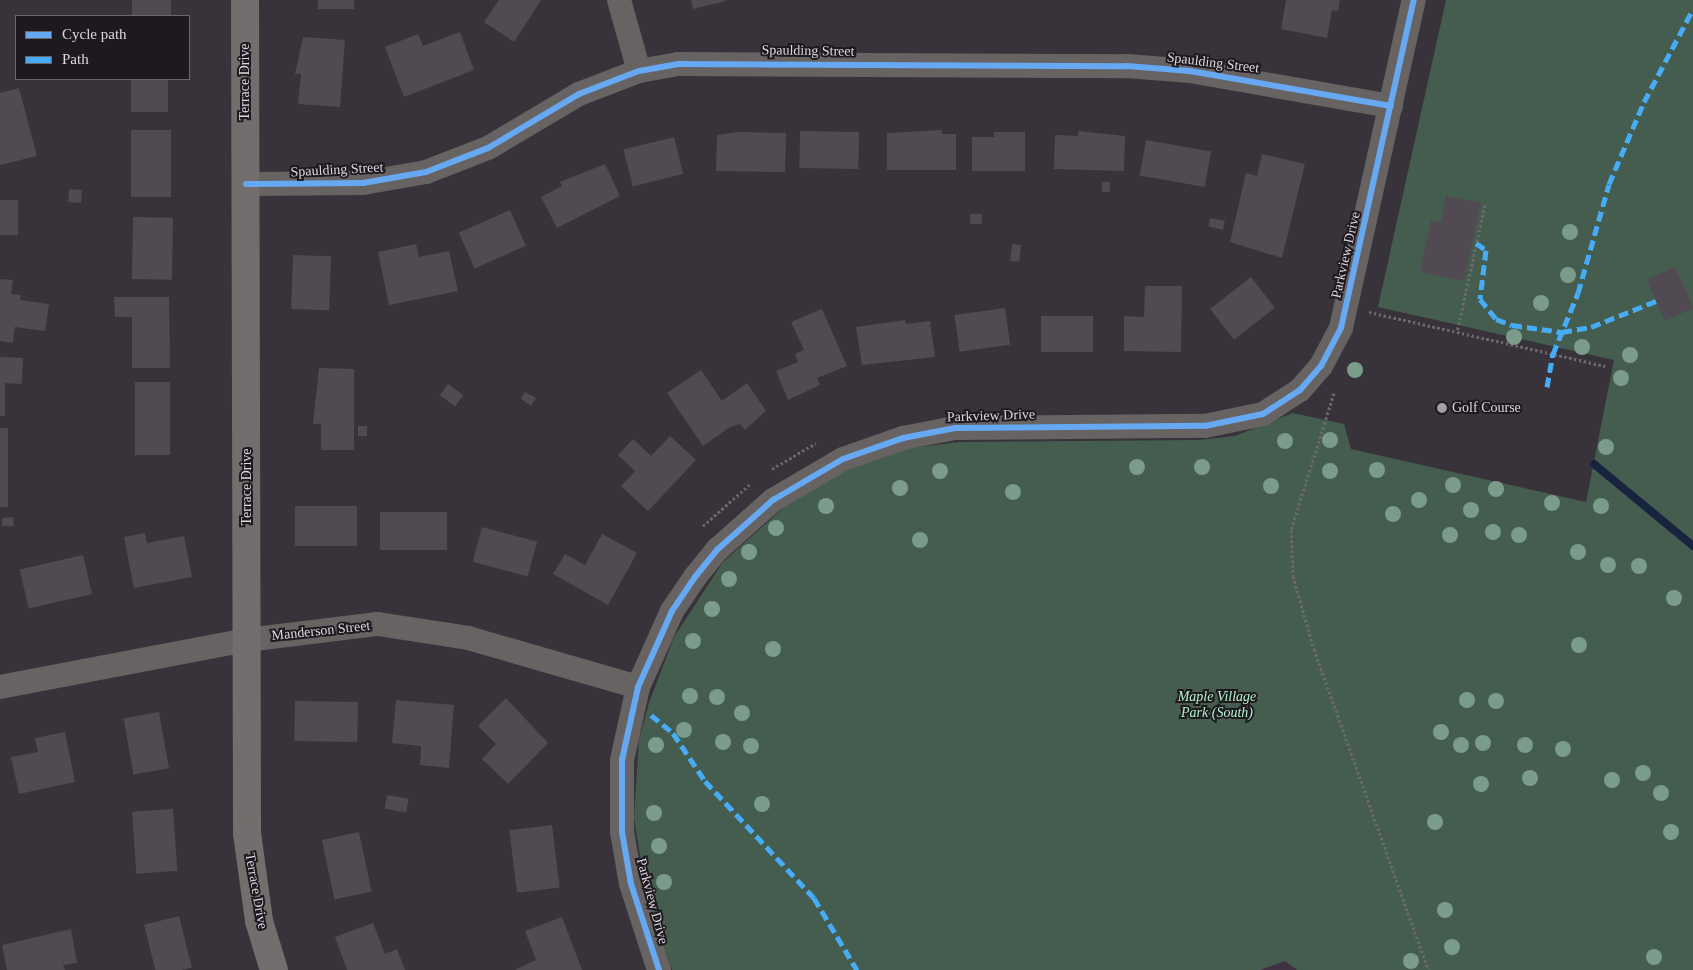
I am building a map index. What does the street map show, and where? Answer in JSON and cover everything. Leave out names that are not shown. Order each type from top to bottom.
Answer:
[{"type":"street","name":"Terrace Drive","points":[[245,0],[247,640],[250,871],[274,970]]},
{"type":"street","points":[[619,0],[638,71]]},
{"type":"street","name":"Parkview Drive","points":[[659,970],[631,884],[622,832],[622,760],[638,687],[672,611],[718,549],[773,500],[843,459],[903,438],[955,428],[1236,422],[1279,406],[1300,390],[1321,366],[1341,328],[1414,0]]},
{"type":"street","name":"Spaulding Street","points":[[246,184],[363,183],[426,172],[488,148],[580,94],[638,71],[726,63],[1127,66],[1200,72],[1391,106]]},
{"type":"street","name":"Manderson Street","points":[[0,687],[247,640],[337,626],[414,627],[468,638],[638,687]]},
{"type":"path","points":[[1457,332],[1485,206]]},
{"type":"path","points":[[1369,312],[1605,366]]},
{"type":"path","points":[[1329,406],[1291,530],[1293,576],[1314,649],[1428,970]]},
{"type":"shaded area","points":[[1285,961],[1297,970],[1260,970]]},
{"type":"green space","name":"Maple Village Park (South)","points":[[1446,0],[1693,0],[1693,970],[1297,970],[1285,961],[1260,970],[672,970],[646,893],[634,818],[639,739],[649,703],[674,637],[723,562],[792,500],[825,480],[868,459],[911,448],[960,442],[1199,440],[1235,436],[1293,413],[1344,424],[1351,449],[1586,502],[1614,360],[1378,307]]},
{"type":"building","points":[[132,0],[171,0],[171,15],[132,15]]},
{"type":"building","points":[[318,0],[354,0],[354,9],[318,9]]},
{"type":"building","points":[[499,0],[541,0],[514,42],[484,22]]},
{"type":"building","points":[[691,0],[726,0],[726,1],[693,9]]},
{"type":"building","points":[[1286,0],[1340,0],[1338,11],[1332,10],[1327,38],[1281,29]]},
{"type":"building","points":[[460,32],[474,70],[404,97],[385,47],[418,34],[423,46]]},
{"type":"building","points":[[303,37],[345,40],[340,107],[298,104],[301,74],[295,74]]},
{"type":"building","points":[[131,80],[168,80],[168,112],[131,112]]},
{"type":"building","points":[[19,88],[37,156],[0,165],[0,93]]},
{"type":"building","points":[[131,130],[171,130],[171,197],[131,197]]},
{"type":"building","points":[[942,130],[942,134],[956,134],[956,170],[887,170],[887,133]]},
{"type":"building","points":[[800,131],[859,132],[858,169],[799,168]]},
{"type":"building","points":[[1078,131],[1125,136],[1124,171],[1054,169],[1055,135],[1078,136]]},
{"type":"building","points":[[738,132],[786,133],[785,172],[716,171],[717,135]]},
{"type":"building","points":[[994,132],[1025,132],[1025,171],[972,171],[972,137],[994,137]]},
{"type":"building","points":[[674,137],[683,174],[633,186],[624,150]]},
{"type":"building","points":[[1146,140],[1211,151],[1205,187],[1140,175]]},
{"type":"building","points":[[1262,154],[1305,164],[1282,258],[1230,242],[1246,173],[1257,176]]},
{"type":"building","points":[[605,164],[620,196],[557,228],[541,197],[562,186],[560,182]]},
{"type":"building","points":[[1102,182],[1110,182],[1110,192],[1102,192]]},
{"type":"building","points":[[69,189],[82,190],[81,203],[68,202]]},
{"type":"building","points":[[1446,196],[1481,203],[1464,281],[1420,272],[1431,220],[1441,222]]},
{"type":"building","points":[[0,200],[18,200],[18,235],[0,235]]},
{"type":"building","points":[[510,210],[526,246],[475,268],[459,233]]},
{"type":"building","points":[[970,214],[982,214],[982,224],[970,224]]},
{"type":"building","points":[[133,217],[173,218],[172,280],[132,279]]},
{"type":"building","points":[[1210,218],[1225,221],[1223,230],[1208,227]]},
{"type":"building","points":[[416,244],[419,257],[449,251],[458,291],[389,305],[378,252]]},
{"type":"building","points":[[1012,244],[1021,245],[1019,262],[1010,261]]},
{"type":"building","points":[[293,255],[331,256],[329,310],[291,309]]},
{"type":"building","points":[[1675,267],[1693,308],[1665,321],[1647,280]]},
{"type":"building","points":[[1251,277],[1275,308],[1234,340],[1210,309]]},
{"type":"building","points":[[0,279],[13,280],[11,294],[21,295],[20,300],[49,304],[45,331],[15,327],[13,343],[0,341]]},
{"type":"building","points":[[1145,286],[1182,286],[1181,352],[1124,351],[1124,316],[1144,317]]},
{"type":"building","points":[[114,297],[169,297],[170,368],[132,368],[132,317],[115,317]]},
{"type":"building","points":[[1005,308],[1010,345],[960,352],[954,315]]},
{"type":"building","points":[[822,309],[847,366],[817,378],[820,385],[788,400],[776,371],[798,362],[795,354],[804,350],[791,322]]},
{"type":"building","points":[[1041,316],[1093,316],[1093,352],[1041,352]]},
{"type":"building","points":[[905,320],[906,324],[930,321],[935,357],[862,365],[856,327]]},
{"type":"building","points":[[0,357],[23,358],[22,384],[5,383],[5,416],[0,416]]},
{"type":"building","points":[[319,368],[354,369],[354,450],[321,450],[321,424],[313,424]]},
{"type":"building","points":[[701,370],[722,401],[747,383],[766,411],[745,430],[740,424],[730,427],[703,446],[667,393]]},
{"type":"building","points":[[135,382],[170,382],[170,455],[135,455]]},
{"type":"building","points":[[448,384],[463,395],[455,406],[440,395]]},
{"type":"building","points":[[525,392],[536,398],[531,406],[521,399]]},
{"type":"building","points":[[358,426],[367,426],[367,436],[358,436]]},
{"type":"building","points":[[0,428],[8,428],[8,507],[0,507]]},
{"type":"building","points":[[670,436],[696,460],[648,511],[621,486],[635,471],[618,455],[633,439],[651,456]]},
{"type":"building","points":[[295,506],[357,506],[357,546],[295,546]]},
{"type":"building","points":[[380,512],[447,512],[447,550],[380,550]]},
{"type":"building","points":[[13,517],[14,526],[2,526],[2,518]]},
{"type":"building","points":[[482,527],[537,542],[528,577],[473,562]]},
{"type":"building","points":[[145,533],[147,543],[184,536],[192,577],[134,588],[124,537]]},
{"type":"building","points":[[602,534],[637,553],[608,605],[553,574],[565,554],[585,565]]},
{"type":"building","points":[[83,555],[92,594],[29,609],[20,570]]},
{"type":"building","points":[[506,698],[548,743],[508,784],[482,759],[496,744],[478,726]]},
{"type":"building","points":[[396,700],[454,705],[449,768],[420,765],[421,746],[392,743]]},
{"type":"building","points":[[295,701],[358,702],[357,742],[294,741]]},
{"type":"building","points":[[159,712],[169,768],[133,774],[124,718]]},
{"type":"building","points":[[65,732],[75,782],[19,794],[11,757],[38,752],[35,738]]},
{"type":"building","points":[[387,795],[409,799],[406,813],[385,809]]},
{"type":"building","points":[[173,809],[177,871],[136,874],[132,812]]},
{"type":"building","points":[[552,825],[560,888],[517,893],[509,830]]},
{"type":"building","points":[[359,832],[372,892],[335,900],[322,840]]},
{"type":"building","points":[[179,916],[192,967],[181,970],[155,970],[144,925]]},
{"type":"building","points":[[562,917],[582,970],[514,970],[536,960],[525,931]]},
{"type":"building","points":[[373,923],[385,954],[397,949],[405,970],[347,970],[335,937]]},
{"type":"building","points":[[71,929],[77,963],[63,965],[65,970],[7,970],[2,945]]},
{"type":"waterway","points":[[1594,464],[1693,546]]},
{"type":"marked path","points":[[1547,387],[1553,354],[1578,293],[1609,184],[1644,102],[1693,9]]},
{"type":"marked path","points":[[1476,243],[1486,250],[1480,299],[1496,319],[1512,325],[1562,332],[1591,327],[1656,301]]},
{"type":"marked path","points":[[651,715],[673,733],[705,781],[814,898],[857,970]]},
{"type":"cycle path","points":[[659,970],[631,884],[622,832],[622,760],[638,687],[672,611],[695,577],[718,549],[773,500],[843,459],[903,438],[955,428],[1205,426],[1263,414],[1300,390],[1321,366],[1341,328],[1414,0]]},
{"type":"cycle path","points":[[246,184],[363,183],[426,172],[488,148],[579,94],[639,71],[678,64],[1127,66],[1190,71],[1391,106]]},
{"type":"place","name":"Golf Course","points":[[1442,408]]}]
